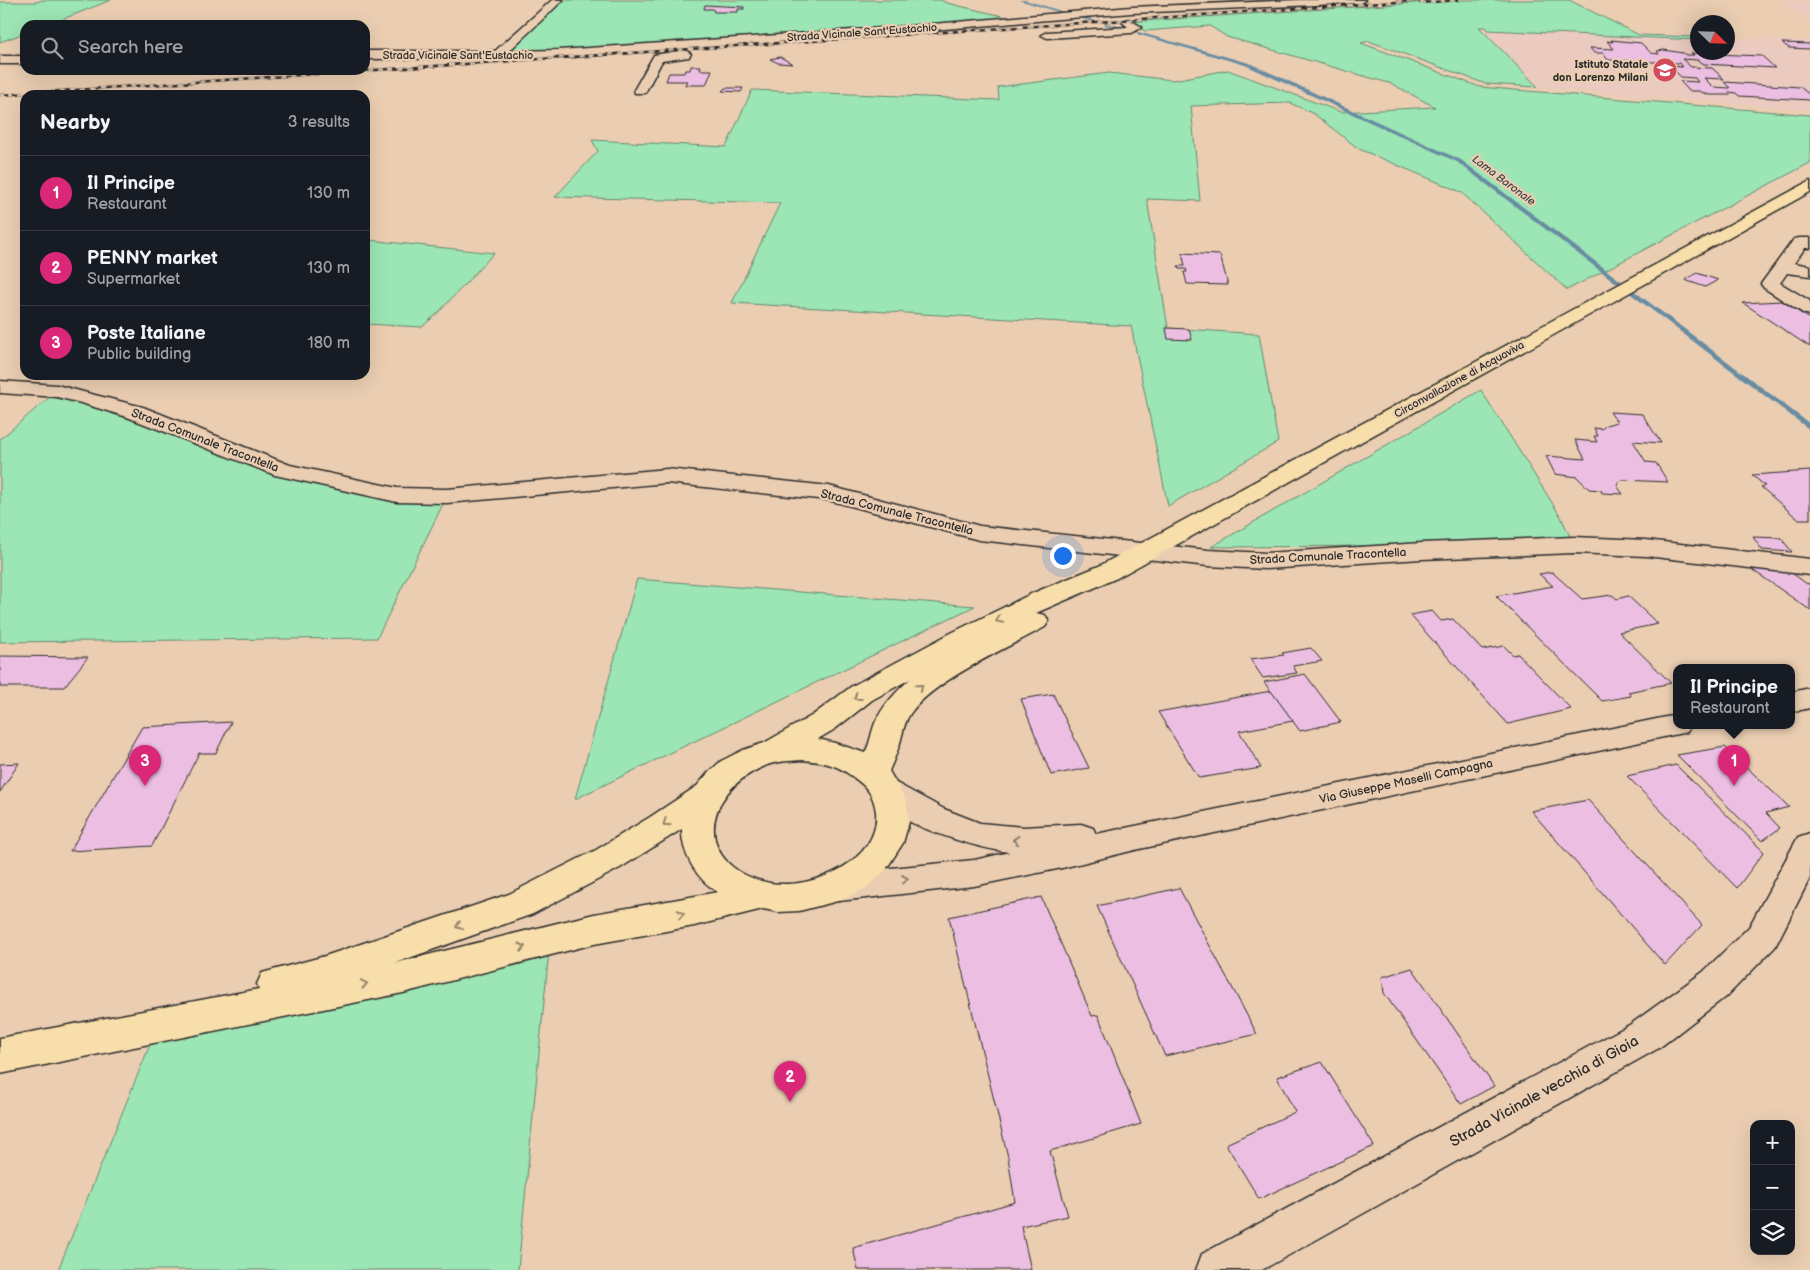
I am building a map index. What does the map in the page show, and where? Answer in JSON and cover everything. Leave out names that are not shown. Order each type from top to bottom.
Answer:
[{"type":"main road","name":"Circonvallazione di Acquaviva","points":[[1108,572],[1810,186]]},
{"type":"main road","points":[[4,1056],[326,972],[521,904],[608,859],[662,826],[706,795],[724,776],[747,760],[775,751],[824,722],[862,693],[961,639],[1042,599],[1108,572]]},
{"type":"main road","points":[[880,783],[885,743],[890,723],[900,706],[920,686],[1077,596],[1108,572]]},
{"type":"main road","points":[[706,795],[697,819],[698,844],[711,867],[734,885],[764,896],[789,898],[815,895],[839,887],[863,873],[881,854],[891,834],[893,813],[880,783],[853,760],[829,751],[802,749],[775,751]]},
{"type":"main road","points":[[4,1056],[403,977],[594,929],[694,912],[764,896]]},
{"type":"street","points":[[498,54],[558,0]]},
{"type":"street","name":"Strada Vicinale Sant'Eustachio","points":[[370,55],[559,54],[1360,0]]},
{"type":"street","points":[[1034,35],[1132,30],[1136,27],[1122,17]]},
{"type":"street","points":[[640,90],[658,58],[664,56],[857,45]]},
{"type":"street","points":[[0,60],[20,60]]},
{"type":"street","points":[[1805,243],[1782,267],[1770,284],[1810,309]]},
{"type":"street","points":[[1782,267],[1810,272]]},
{"type":"street","name":"Strada Comunale Tracontella","points":[[0,387],[57,391],[88,399],[135,412],[283,470],[397,495],[447,496],[667,476],[829,493],[979,533],[1208,558],[1266,561],[1422,551],[1574,545],[1646,548],[1810,567]]},
{"type":"street","points":[[1795,701],[1810,698]]},
{"type":"street","name":"Via Giuseppe Maselli Campagna","points":[[1135,836],[1673,726]]},
{"type":"street","points":[[880,783],[943,824],[977,836],[1016,840],[1135,836]]},
{"type":"street","points":[[839,887],[974,873],[1062,855],[1135,836]]},
{"type":"street","name":"Strada Vicinale vecchia di Gioia","points":[[1218,1270],[1645,1036],[1716,983],[1762,937],[1810,846]]},
{"type":"shaded area","points":[[1779,0],[1800,0],[1810,6],[1810,21]]},
{"type":"shaded area","name":"Istituto Statale don Lorenzo Milani","points":[[1478,27],[1690,36],[1690,60],[1735,60],[1735,38],[1810,41],[1810,110],[1538,87]]},
{"type":"green space","points":[[42,0],[111,0],[61,20],[20,20],[20,35],[0,42],[0,2],[37,2]]},
{"type":"green space","points":[[558,0],[941,0],[1011,18],[595,50],[500,52]]},
{"type":"green space","points":[[1460,0],[1569,0],[1639,35],[1690,37],[1690,40],[1488,30],[1486,27],[1479,27],[1538,87],[1486,84],[1369,41],[1361,43],[1480,87],[1810,115],[1810,163],[1567,290],[1461,192],[1359,149],[1314,114],[1290,103],[1191,106],[1200,201],[1147,199],[1168,328],[1259,334],[1278,442],[1168,506],[1131,326],[732,303],[780,203],[555,197],[598,151],[592,140],[726,147],[752,90],[999,100],[998,87],[1109,73],[1173,80],[1228,70],[1341,112],[1435,107],[1392,84],[1227,37],[1210,26],[1145,31],[1128,22]]},
{"type":"green space","points":[[370,240],[494,253],[439,312],[422,327],[370,324]]},
{"type":"green space","points":[[1481,390],[1561,517],[1574,545],[1211,547]]},
{"type":"green space","points":[[57,391],[268,465],[447,496],[377,638],[0,642],[0,439]]},
{"type":"green space","points":[[637,579],[975,606],[575,799]]},
{"type":"green space","points":[[550,940],[518,1270],[58,1270],[151,1042]]},
{"type":"building","points":[[705,5],[744,7],[744,9],[738,9],[738,12],[714,12],[713,9],[704,9]]},
{"type":"building","points":[[1611,40],[1641,43],[1651,53],[1659,54],[1657,51],[1664,50],[1690,55],[1690,60],[1682,59],[1691,67],[1712,68],[1724,79],[1704,78],[1713,87],[1730,88],[1724,82],[1800,87],[1810,95],[1810,100],[1739,96],[1736,93],[1728,92],[1731,95],[1709,95],[1699,91],[1689,91],[1680,81],[1698,82],[1695,78],[1681,77],[1670,66],[1682,67],[1679,63],[1608,60],[1603,53],[1594,53],[1590,48],[1614,49],[1607,41],[1613,42]]},
{"type":"building","points":[[1782,43],[1810,44],[1810,49],[1789,48]]},
{"type":"building","points":[[1735,55],[1762,56],[1775,68],[1704,64],[1698,60],[1735,60]]},
{"type":"building","points":[[780,57],[793,64],[778,63],[770,59]]},
{"type":"building","points":[[691,66],[701,66],[700,70],[712,70],[706,85],[685,85],[687,81],[666,81],[669,73],[684,73],[685,70],[690,70]]},
{"type":"building","points":[[725,88],[743,88],[741,92],[722,91]]},
{"type":"building","points":[[1182,253],[1220,255],[1228,285],[1187,284],[1184,272],[1187,272],[1186,269],[1179,269],[1178,266],[1185,266]]},
{"type":"building","points":[[1697,273],[1718,280],[1705,287],[1685,280]]},
{"type":"building","points":[[1782,301],[1810,319],[1810,347],[1743,303]]},
{"type":"building","points":[[1166,328],[1189,329],[1192,340],[1168,339]]},
{"type":"building","points":[[1610,412],[1642,414],[1661,443],[1633,441],[1646,462],[1656,463],[1668,482],[1622,480],[1619,481],[1617,486],[1623,494],[1602,493],[1601,490],[1589,489],[1577,477],[1555,474],[1546,456],[1585,459],[1575,440],[1597,442],[1594,436],[1598,436],[1594,428],[1602,429],[1606,425],[1617,422]]},
{"type":"building","points":[[1810,471],[1810,519],[1798,519],[1761,487],[1765,486],[1752,475]]},
{"type":"building","points":[[1753,537],[1781,538],[1792,552],[1762,550]]},
{"type":"building","points":[[1744,564],[1785,568],[1807,584],[1810,583],[1810,610]]},
{"type":"building","points":[[1552,572],[1582,599],[1612,595],[1617,599],[1628,596],[1658,624],[1619,632],[1671,683],[1628,692],[1631,696],[1602,701],[1496,596],[1553,586],[1539,574]]},
{"type":"building","points":[[1432,611],[1441,621],[1453,619],[1482,650],[1504,646],[1513,655],[1518,654],[1571,709],[1508,724],[1410,615]]},
{"type":"building","points":[[1311,648],[1322,661],[1293,666],[1297,673],[1263,678],[1250,659],[1284,655],[1282,653]]},
{"type":"building","points":[[0,656],[88,657],[64,687],[0,687]]},
{"type":"building","points":[[1305,674],[1341,722],[1300,731],[1264,682]]},
{"type":"building","points":[[1271,691],[1293,721],[1239,731],[1261,768],[1199,778],[1158,712]]},
{"type":"building","points":[[1053,694],[1089,768],[1051,775],[1021,699]]},
{"type":"building","points":[[231,722],[216,753],[199,753],[152,846],[70,851],[142,727]]},
{"type":"building","points":[[1725,747],[1789,807],[1766,813],[1780,828],[1762,841],[1677,755]]},
{"type":"building","points":[[19,763],[0,792],[0,764]]},
{"type":"building","points":[[1676,765],[1764,852],[1737,888],[1627,776]]},
{"type":"building","points":[[1588,800],[1702,925],[1665,965],[1531,811]]},
{"type":"building","points":[[1179,888],[1257,1034],[1165,1056],[1097,906]]},
{"type":"building","points":[[1041,897],[1092,1016],[1098,1015],[1141,1124],[1050,1151],[1068,1216],[1021,1226],[1031,1270],[858,1270],[853,1248],[1015,1202],[1008,1157],[949,917]]},
{"type":"building","points":[[1412,968],[1494,1086],[1461,1104],[1384,993],[1382,977]]},
{"type":"building","points":[[1322,1062],[1374,1146],[1259,1199],[1226,1144],[1295,1112],[1277,1077]]},
{"type":"waterway","name":"Lama Baronale","points":[[1021,0],[1062,12]]},
{"type":"waterway","name":"Lama Baronale","points":[[1080,17],[1091,20]]},
{"type":"waterway","name":"Lama Baronale","points":[[1105,24],[1118,27]]},
{"type":"waterway","name":"Lama Baronale","points":[[1138,33],[1247,64],[1459,161],[1810,428]]},
{"type":"railway","points":[[370,70],[1426,0]]},
{"type":"railway","points":[[1420,3],[1458,0]]},
{"type":"railway","points":[[75,90],[300,75]]},
{"type":"railway","points":[[0,95],[20,94]]},
{"type":"place","name":"Istituto Statale don Lorenzo Milani","points":[[1665,70]]},
{"type":"place","name":"Poste Italiane","points":[[145,786]]},
{"type":"place","name":"Il Principe","points":[[1734,786]]},
{"type":"place","name":"PENNY market","points":[[790,1102]]}]
